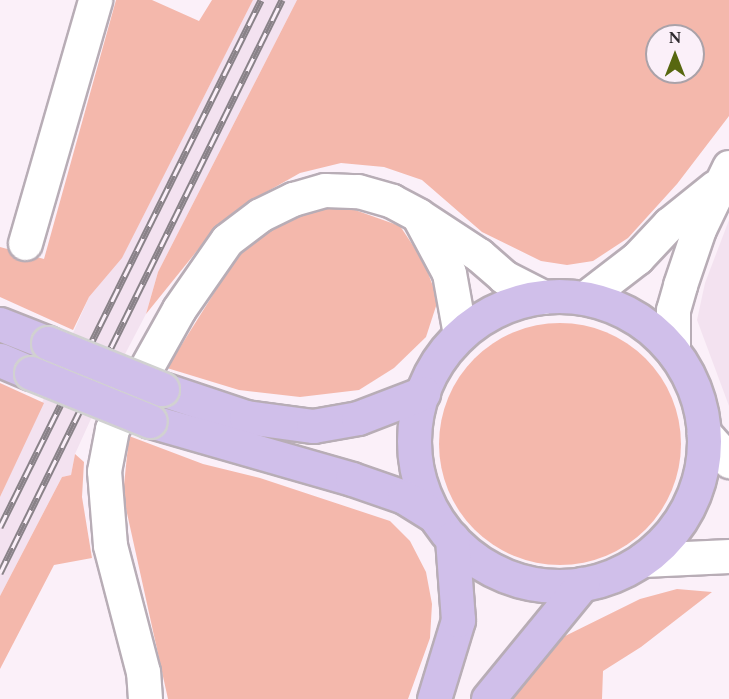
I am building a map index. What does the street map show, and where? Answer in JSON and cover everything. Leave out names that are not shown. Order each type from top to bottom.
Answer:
[{"type":"main road","points":[[0,360],[150,421],[352,479],[404,497],[444,527],[479,561],[511,577],[546,585],[582,584],[604,579],[643,560],[671,534],[692,501],[703,465],[704,433],[699,399],[673,351],[648,326],[628,315],[585,298],[543,297],[489,314],[460,333],[435,362],[423,393],[415,424],[415,456],[422,487],[444,527],[458,620],[434,699]]},
{"type":"main road","points":[[0,324],[162,389],[246,417],[313,426],[358,418],[423,393]]},
{"type":"main road","points":[[488,699],[582,584]]},
{"type":"street","points":[[25,243],[95,0]]},
{"type":"street","points":[[585,298],[637,258],[669,224],[724,175]]},
{"type":"street","points":[[673,351],[673,310],[680,285],[724,175]]},
{"type":"street","points":[[145,699],[143,672],[106,517],[104,471],[112,429],[178,309],[227,240],[260,215],[293,199],[325,190],[358,191],[392,201],[418,215],[479,255],[504,277],[543,297]]},
{"type":"street","points":[[418,215],[449,273],[460,333]]},
{"type":"street","points":[[704,433],[729,460]]},
{"type":"street","points":[[643,560],[729,556]]},
{"type":"shaded area","points":[[116,0],[152,0],[199,21],[212,0],[253,0],[122,258],[89,297],[73,330],[0,297],[0,247],[44,259]]},
{"type":"shaded area","points":[[253,0],[297,0],[158,272],[146,314],[90,421],[75,454],[71,475],[62,477],[0,596],[0,497],[89,297],[122,257]]},
{"type":"shaded area","points":[[297,0],[729,0],[729,116],[677,184],[628,238],[593,261],[567,265],[541,261],[482,232],[422,180],[384,167],[341,163],[300,173],[254,199],[213,231],[146,314],[158,272]]},
{"type":"shaded area","points":[[315,207],[355,210],[400,226],[424,262],[438,300],[426,337],[394,368],[359,390],[300,397],[239,390],[167,368],[236,258],[268,231]]},
{"type":"shaded area","points":[[729,220],[729,406],[697,320],[705,283]]},
{"type":"shaded area","points":[[548,323],[572,323],[595,328],[617,337],[646,358],[661,377],[672,398],[679,420],[681,444],[679,468],[672,490],[661,511],[646,530],[617,551],[595,560],[572,565],[548,565],[525,560],[503,551],[483,538],[466,521],[453,501],[444,479],[439,456],[439,432],[444,409],[453,387],[466,367],[483,350],[503,337],[525,328]]},
{"type":"shaded area","points":[[0,383],[44,403],[0,497]]},
{"type":"shaded area","points":[[129,436],[203,464],[260,478],[390,521],[410,541],[426,572],[432,604],[430,638],[408,699],[168,699],[123,495]]},
{"type":"shaded area","points":[[75,454],[84,462],[82,497],[92,558],[54,565],[0,669],[0,596],[62,477],[71,475]]},
{"type":"shaded area","points":[[677,589],[712,592],[641,647],[603,671],[602,699],[503,699],[557,640],[640,599]]},
{"type":"railway","points":[[0,527],[261,0]]},
{"type":"railway","points":[[0,573],[282,0]]}]
